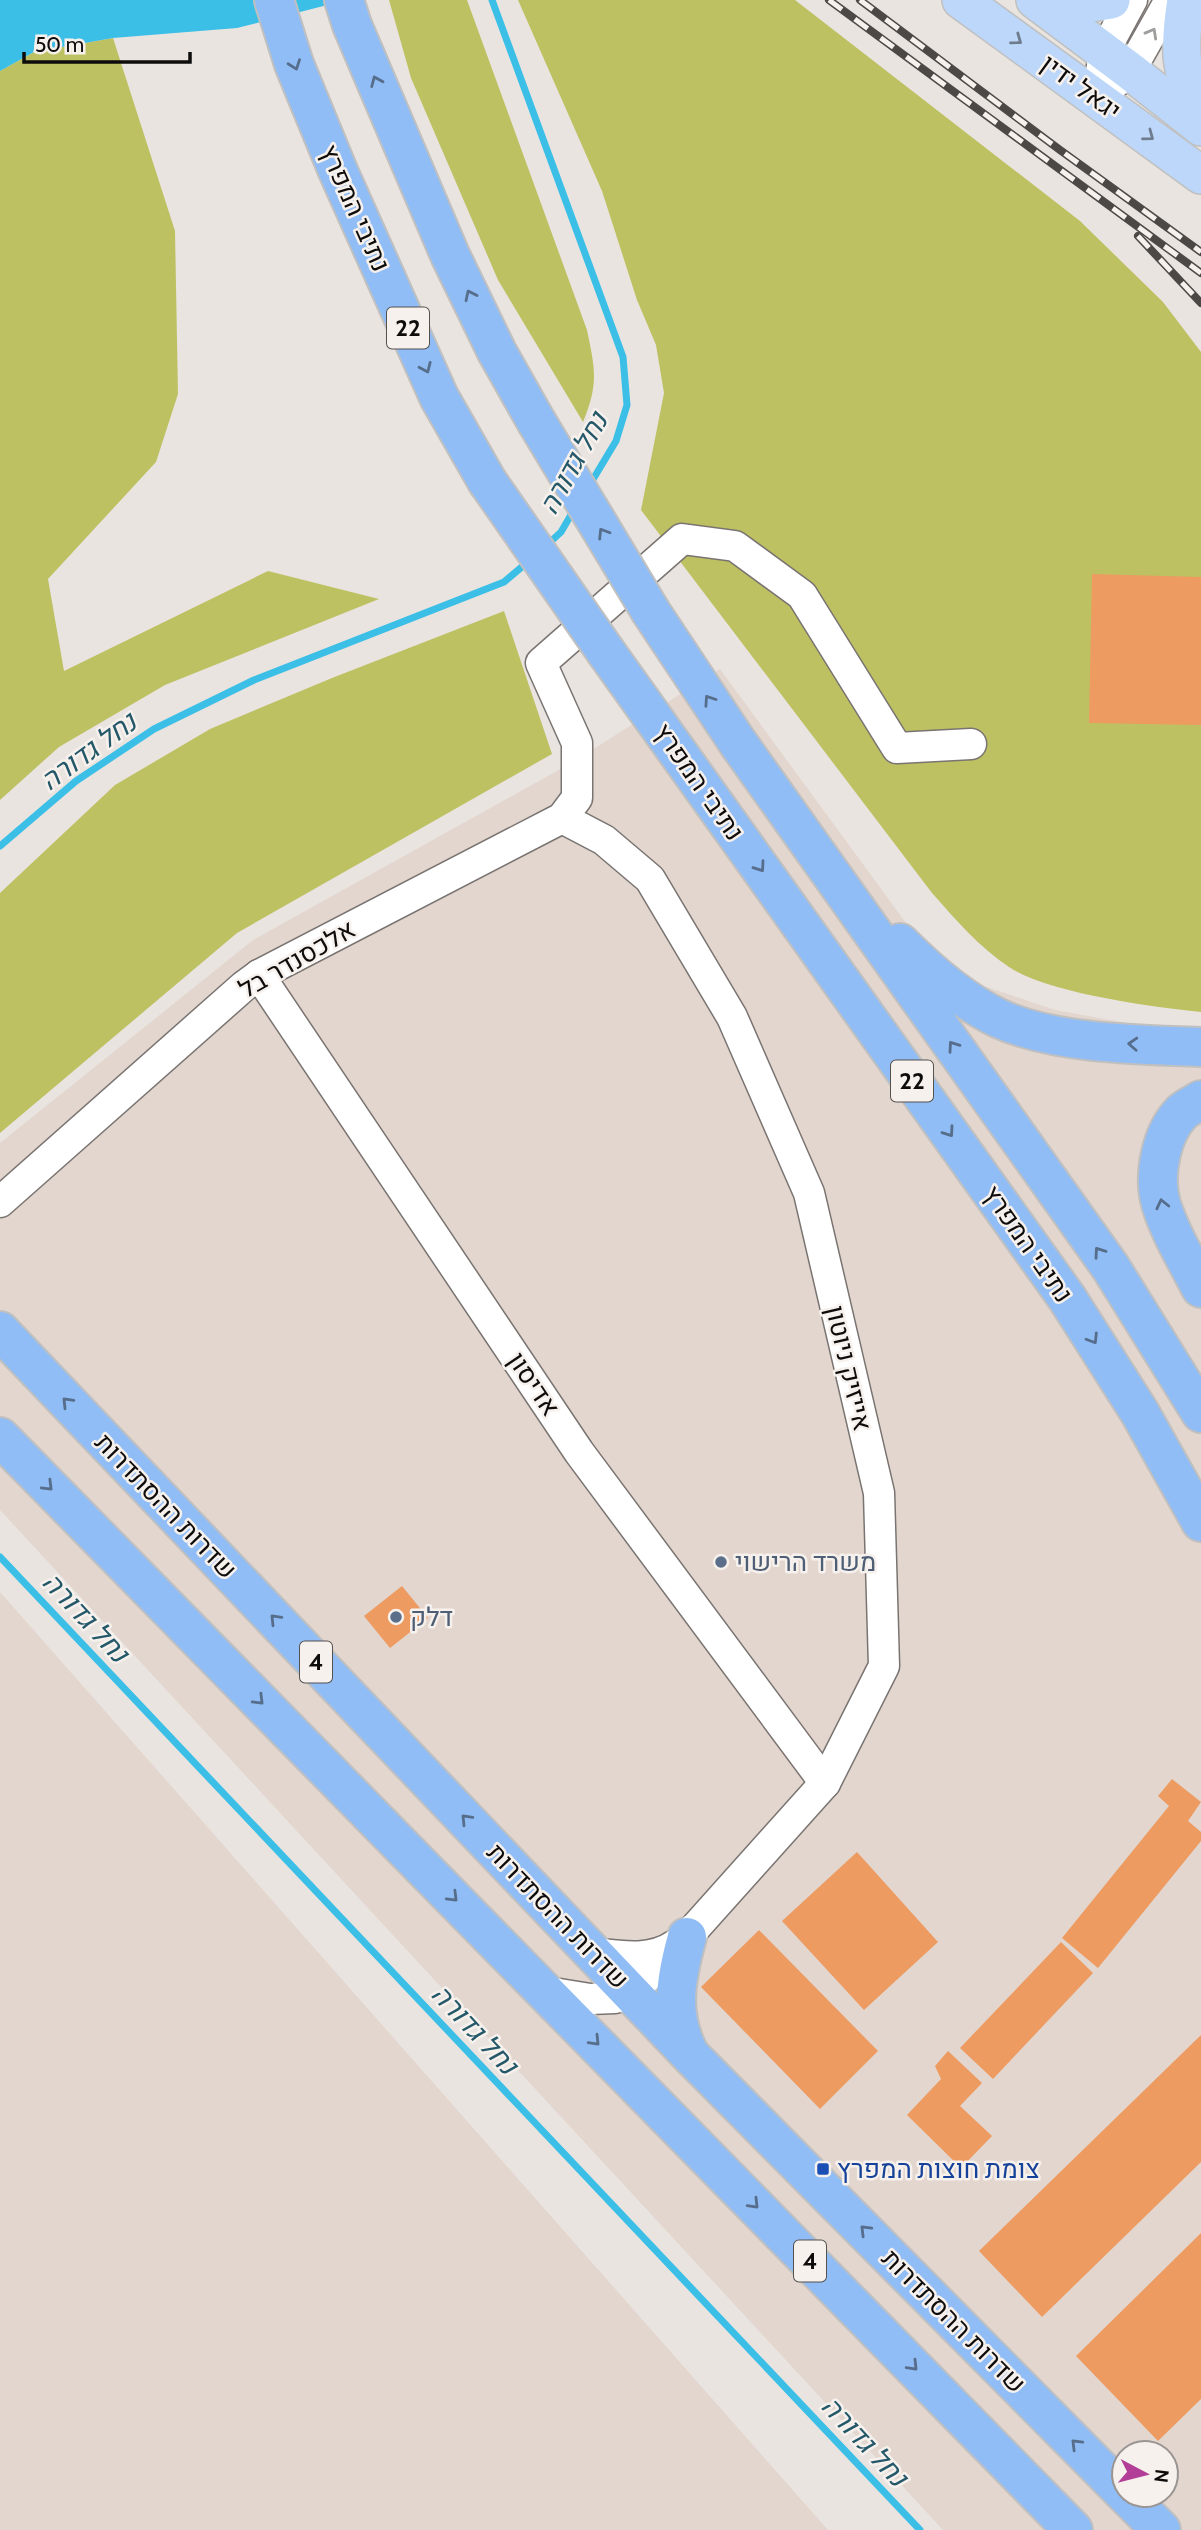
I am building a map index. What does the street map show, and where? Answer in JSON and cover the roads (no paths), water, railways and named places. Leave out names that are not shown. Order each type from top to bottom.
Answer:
[{"type":"highway","name":"נתיבי המפרץ","points":[[274,0],[294,64],[338,171],[439,397],[487,481],[1067,1298],[1140,1413],[1201,1522]]},
{"type":"highway","name":"נתיבי המפרץ","points":[[344,0],[352,25],[450,255],[497,352],[651,612],[738,743],[1111,1268],[1201,1413]]},
{"type":"highway","points":[[738,743],[892,934],[928,972],[969,1001],[999,1019],[1039,1031],[1122,1044],[1201,1047]]},
{"type":"highway","points":[[1201,1100],[1183,1111],[1166,1135],[1159,1178],[1160,1201],[1168,1222],[1201,1287]]},
{"type":"highway","name":"שדרות ההסתדרות","points":[[0,1331],[691,2056],[1110,2479]]},
{"type":"highway","name":"4","points":[[0,1437],[1073,2530]]},
{"type":"highway","points":[[687,1937],[675,1996],[678,2028],[691,2056]]},
{"type":"highway","name":"שדרות ההסתדרות","points":[[1140,2509],[1161,2530]]},
{"type":"main road","name":"יגאל ידין","points":[[961,0],[1201,175]]},
{"type":"main road","name":"יגאל ידין","points":[[1035,0],[1201,127]]},
{"type":"main road","points":[[1074,0],[1092,3],[1111,0]]},
{"type":"main road","points":[[1186,0],[1181,61],[1189,92],[1201,114]]},
{"type":"street","points":[[1117,62],[1132,0]]},
{"type":"street","points":[[1097,97],[1117,62],[1170,0]]},
{"type":"street","points":[[562,818],[577,798],[577,743],[541,663],[682,539],[735,546],[802,595],[897,748],[971,744]]},
{"type":"street","name":"אלכסנדר בל","points":[[0,1202],[259,975],[562,818]]},
{"type":"street","name":"אייזיק ניוטון","points":[[562,818],[604,840],[650,879],[732,1017],[809,1193],[879,1493],[884,1666],[825,1783],[687,1937],[631,1993]]},
{"type":"street","name":"אדיסון","points":[[259,975],[579,1452],[825,1783]]},
{"type":"street","name":"אייזיק ניוטון","points":[[593,1953],[629,1957],[654,1954],[670,1949],[687,1937]]},
{"type":"street","points":[[547,1992],[590,1999],[615,1998],[631,1993]]},
{"type":"water","points":[[0,0],[347,0],[237,28],[113,38],[34,52],[0,71]]},
{"type":"waterway","name":"נחל גדורה","points":[[492,0],[623,357],[627,405],[616,441],[589,486]]},
{"type":"waterway","name":"נחל גדורה","points":[[547,545],[561,532],[575,508]]},
{"type":"waterway","name":"נחל גדורה","points":[[0,846],[76,781],[154,729],[254,680],[504,582],[530,560]]},
{"type":"waterway","name":"נחל גדורה","points":[[0,1557],[920,2530]]},
{"type":"railway","points":[[829,0],[1201,273]]},
{"type":"railway","points":[[860,0],[1201,252]]},
{"type":"railway","points":[[1138,236],[1201,303]]},
{"type":"place","name":"משרד הרישוי","points":[[721,1562]]},
{"type":"place","name":"דלק","points":[[396,1617]]},
{"type":"place","name":"צומת חוצות המפרץ","points":[[823,2169]]}]
